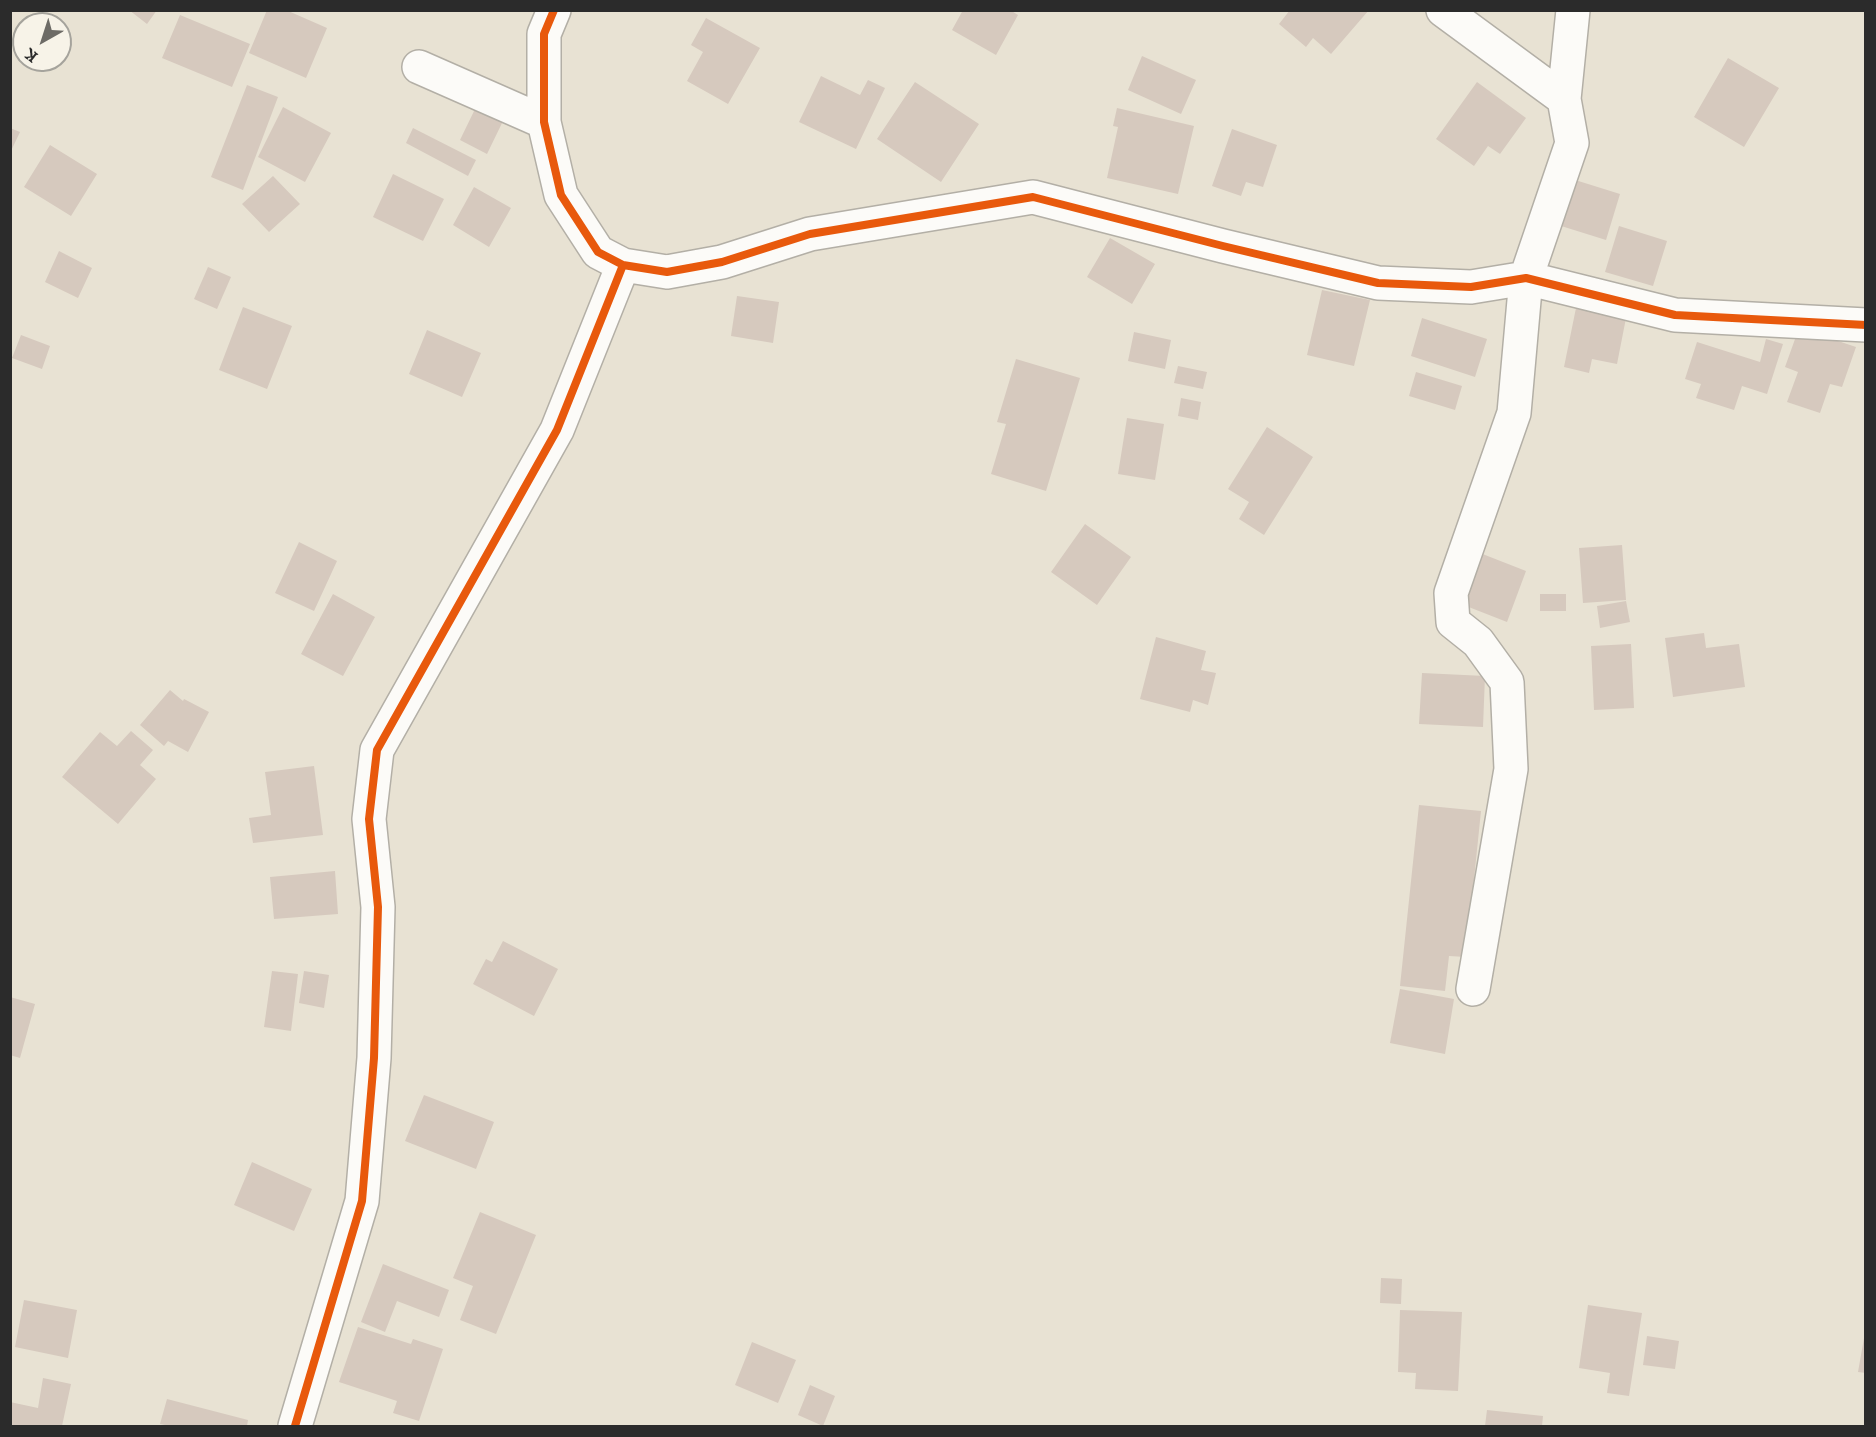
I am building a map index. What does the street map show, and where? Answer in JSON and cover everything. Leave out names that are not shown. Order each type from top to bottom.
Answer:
[{"type":"street","points":[[554,10],[544,34],[544,122],[561,195],[598,252],[623,265],[667,272],[722,262],[810,234],[1033,197],[1378,283],[1471,287],[1526,278],[1675,315],[1866,325]]},
{"type":"street","points":[[1443,10],[1564,99]]},
{"type":"street","points":[[1473,989],[1511,769],[1507,682],[1478,642],[1453,622],[1451,593],[1514,413],[1526,278],[1572,143],[1564,99],[1573,10]]},
{"type":"street","points":[[419,67],[544,122]]},
{"type":"street","points":[[295,1426],[362,1201],[374,1058],[378,907],[369,819],[377,750],[556,430],[623,265]]},
{"type":"building","points":[[129,10],[157,10],[147,24]]},
{"type":"building","points":[[267,10],[286,10],[327,28],[306,78],[249,53]]},
{"type":"building","points":[[963,10],[1010,10],[1018,15],[996,55],[952,30]]},
{"type":"building","points":[[1290,10],[1369,10],[1331,54],[1313,38],[1306,47],[1279,24]]},
{"type":"building","points":[[180,15],[250,44],[232,87],[162,58]]},
{"type":"building","points":[[706,18],[760,48],[728,104],[687,81],[703,52],[691,45]]},
{"type":"building","points":[[1142,56],[1196,80],[1181,114],[1128,90]]},
{"type":"building","points":[[1728,58],[1779,88],[1744,147],[1694,117]]},
{"type":"building","points":[[821,76],[860,95],[868,80],[885,88],[856,149],[799,122]]},
{"type":"building","points":[[915,82],[979,124],[941,182],[877,139]]},
{"type":"building","points":[[1477,82],[1526,118],[1500,154],[1488,146],[1474,166],[1436,139]]},
{"type":"building","points":[[247,85],[278,97],[243,190],[211,177]]},
{"type":"building","points":[[283,107],[331,133],[305,182],[258,157]]},
{"type":"building","points":[[476,107],[503,121],[487,154],[460,140]]},
{"type":"building","points":[[1117,108],[1194,126],[1178,194],[1107,178],[1118,127],[1113,126]]},
{"type":"building","points":[[10,128],[20,132],[10,153]]},
{"type":"building","points":[[413,128],[476,160],[468,176],[406,143]]},
{"type":"building","points":[[1232,129],[1277,145],[1263,187],[1246,182],[1241,196],[1212,186]]},
{"type":"building","points":[[50,145],[97,174],[71,216],[24,187]]},
{"type":"building","points":[[393,174],[444,199],[423,241],[373,217]]},
{"type":"building","points":[[273,176],[300,204],[269,232],[242,204]]},
{"type":"building","points":[[1572,179],[1620,194],[1606,240],[1558,225]]},
{"type":"building","points":[[474,187],[511,208],[489,247],[453,225]]},
{"type":"building","points":[[1619,226],[1667,241],[1653,286],[1605,272]]},
{"type":"building","points":[[1110,238],[1155,264],[1132,304],[1087,277]]},
{"type":"building","points":[[59,251],[92,268],[78,298],[45,282]]},
{"type":"building","points":[[208,267],[231,277],[217,309],[194,299]]},
{"type":"building","points":[[1322,290],[1370,300],[1354,366],[1307,355]]},
{"type":"building","points":[[737,296],[779,302],[773,343],[731,336]]},
{"type":"building","points":[[243,307],[292,326],[267,389],[219,370]]},
{"type":"building","points":[[1576,308],[1626,318],[1617,364],[1592,359],[1589,373],[1564,367]]},
{"type":"building","points":[[1422,318],[1487,339],[1475,377],[1411,356]]},
{"type":"building","points":[[1799,328],[1856,347],[1842,387],[1830,384],[1820,413],[1787,402],[1798,372],[1785,367]]},
{"type":"building","points":[[427,330],[481,353],[462,397],[409,374]]},
{"type":"building","points":[[1134,332],[1171,340],[1165,369],[1128,361]]},
{"type":"building","points":[[21,335],[50,346],[42,369],[12,358]]},
{"type":"building","points":[[1766,339],[1783,344],[1767,394],[1742,386],[1734,410],[1696,398],[1701,384],[1685,379],[1697,342],[1760,362]]},
{"type":"building","points":[[1016,359],[1080,378],[1046,491],[991,474],[1006,424],[997,422]]},
{"type":"building","points":[[1178,366],[1207,372],[1203,389],[1174,383]]},
{"type":"building","points":[[1416,372],[1462,386],[1455,410],[1409,396]]},
{"type":"building","points":[[1181,398],[1201,402],[1198,420],[1178,416]]},
{"type":"building","points":[[1127,418],[1164,424],[1155,480],[1118,474]]},
{"type":"building","points":[[1267,427],[1313,457],[1264,535],[1239,519],[1249,502],[1228,489]]},
{"type":"building","points":[[1085,524],[1131,557],[1097,605],[1051,572]]},
{"type":"building","points":[[299,542],[337,561],[314,611],[275,593]]},
{"type":"building","points":[[1622,545],[1626,600],[1583,603],[1579,548]]},
{"type":"building","points":[[1480,553],[1526,571],[1507,622],[1461,604]]},
{"type":"building","points":[[333,594],[375,617],[343,676],[301,654]]},
{"type":"building","points":[[1540,594],[1566,594],[1566,611],[1540,611]]},
{"type":"building","points":[[1626,601],[1630,622],[1600,628],[1597,606]]},
{"type":"building","points":[[1704,633],[1706,648],[1739,644],[1745,687],[1673,697],[1665,638]]},
{"type":"building","points":[[1156,637],[1206,651],[1201,670],[1216,673],[1208,705],[1193,700],[1190,712],[1140,699]]},
{"type":"building","points":[[1631,644],[1634,708],[1594,710],[1591,646]]},
{"type":"building","points":[[1422,673],[1485,676],[1483,727],[1419,724]]},
{"type":"building","points":[[170,690],[183,701],[184,699],[209,712],[188,752],[168,741],[164,746],[140,725]]},
{"type":"building","points":[[131,731],[153,750],[140,765],[156,779],[118,824],[62,777],[100,732],[117,746]]},
{"type":"building","points":[[314,766],[323,835],[253,843],[249,818],[271,815],[265,772]]},
{"type":"building","points":[[1419,805],[1481,811],[1466,957],[1449,956],[1445,991],[1400,986]]},
{"type":"building","points":[[335,871],[338,914],[274,919],[270,877]]},
{"type":"building","points":[[503,941],[558,969],[534,1016],[473,984],[486,959],[492,962]]},
{"type":"building","points":[[272,971],[298,974],[291,1031],[264,1027]]},
{"type":"building","points":[[304,971],[329,975],[324,1008],[299,1003]]},
{"type":"building","points":[[1400,989],[1454,999],[1445,1054],[1390,1043]]},
{"type":"building","points":[[10,997],[35,1004],[20,1058],[10,1055]]},
{"type":"building","points":[[424,1095],[494,1122],[476,1169],[405,1141]]},
{"type":"building","points":[[252,1162],[312,1189],[294,1231],[234,1205]]},
{"type":"building","points":[[480,1212],[536,1235],[496,1334],[460,1320],[473,1286],[453,1278]]},
{"type":"building","points":[[383,1264],[449,1290],[439,1317],[397,1301],[385,1332],[361,1322]]},
{"type":"building","points":[[1381,1278],[1402,1279],[1401,1304],[1380,1303]]},
{"type":"building","points":[[24,1300],[77,1310],[68,1358],[15,1347]]},
{"type":"building","points":[[1588,1305],[1642,1313],[1629,1396],[1607,1393],[1610,1373],[1579,1368]]},
{"type":"building","points":[[1400,1310],[1462,1312],[1458,1391],[1415,1389],[1416,1373],[1398,1372]]},
{"type":"building","points":[[358,1327],[411,1344],[413,1339],[443,1349],[419,1421],[393,1413],[397,1401],[339,1382]]},
{"type":"building","points":[[1647,1336],[1679,1341],[1675,1369],[1643,1365]]},
{"type":"building","points":[[1864,1338],[1866,1338],[1866,1373],[1858,1372]]},
{"type":"building","points":[[752,1342],[796,1360],[778,1403],[735,1385]]},
{"type":"building","points":[[43,1378],[71,1384],[62,1426],[10,1426],[10,1402],[38,1408]]},
{"type":"building","points":[[810,1385],[835,1396],[823,1426],[798,1415]]},
{"type":"building","points":[[167,1399],[248,1420],[247,1426],[160,1424]]},
{"type":"building","points":[[1487,1410],[1543,1416],[1542,1426],[1485,1426]]},
{"type":"cycle path","points":[[554,10],[544,34],[544,122],[561,195],[598,252],[623,265],[667,272],[722,262],[810,234],[1033,197],[1378,283],[1471,287],[1526,278],[1675,315],[1866,325]]},
{"type":"cycle path","points":[[295,1426],[362,1201],[374,1058],[378,907],[369,819],[377,750],[557,430],[623,265]]}]
